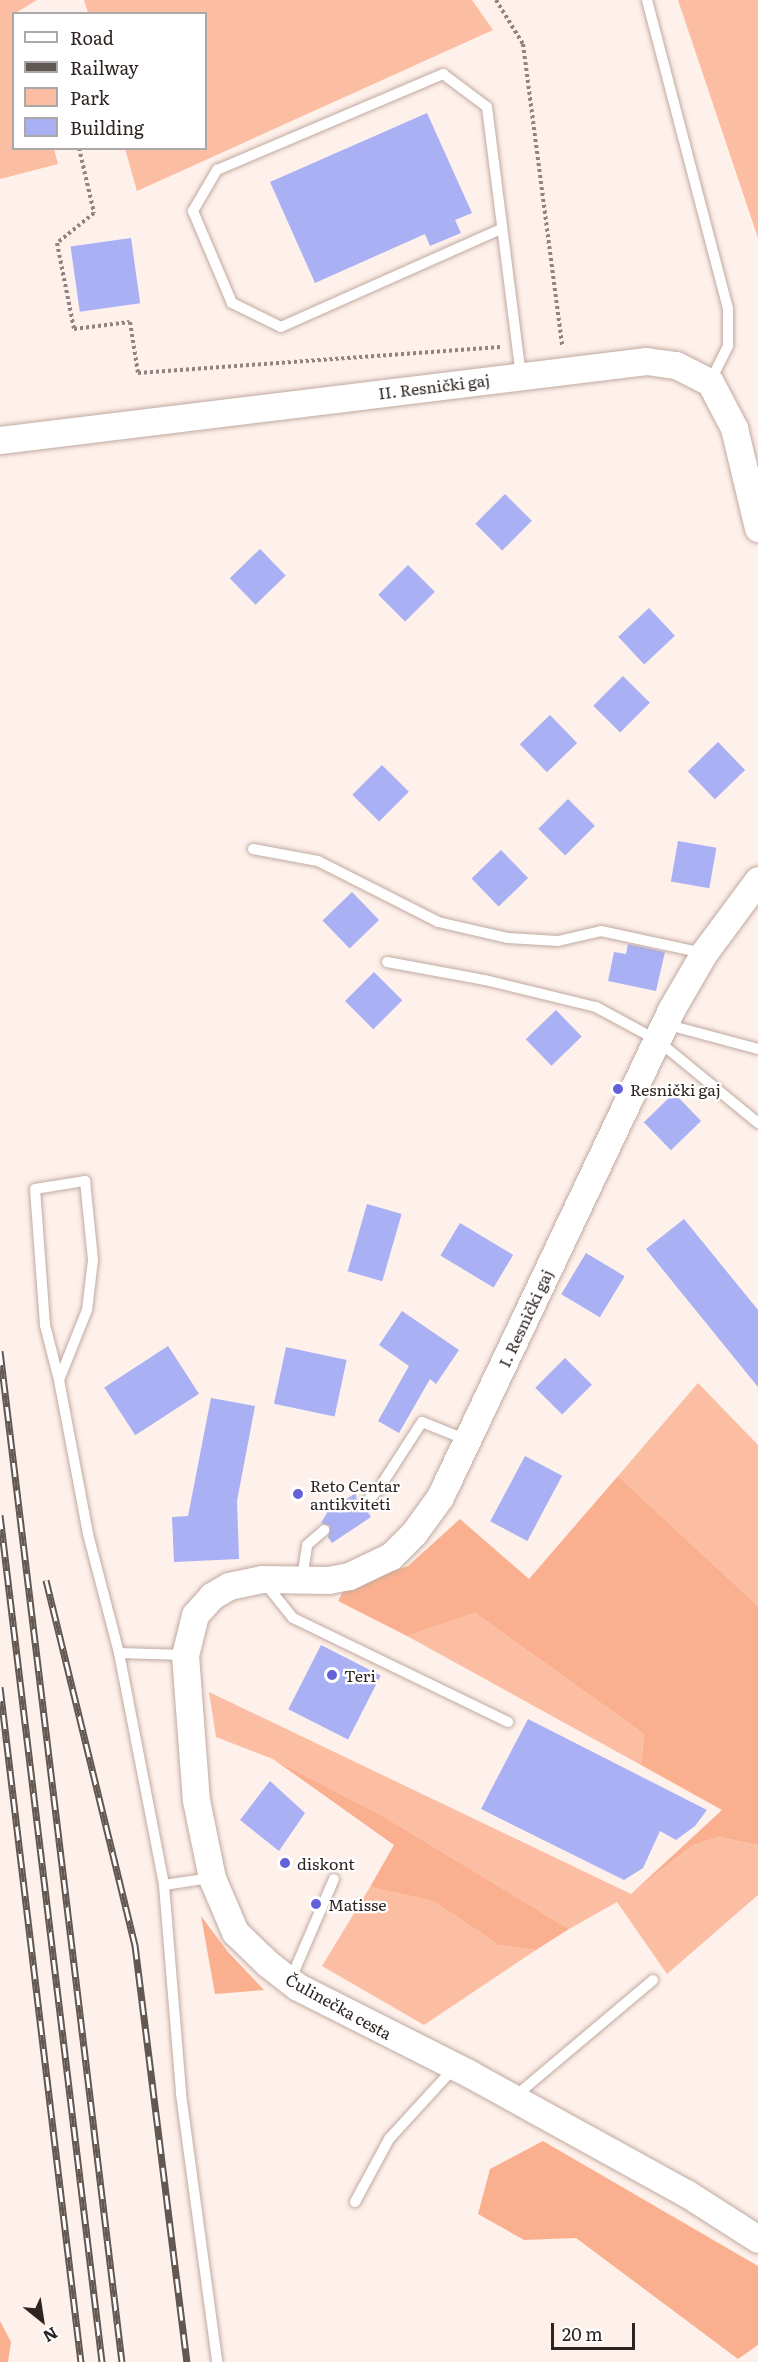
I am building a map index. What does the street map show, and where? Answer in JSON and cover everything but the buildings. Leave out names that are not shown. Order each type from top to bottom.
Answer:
[{"type":"street","name":"II. Resnički gaj","points":[[0,440],[646,361],[676,365],[710,382]]},
{"type":"street","points":[[710,382],[734,428],[758,528]]},
{"type":"street","name":"I. Resnički gaj","points":[[212,1596],[229,1586],[262,1579],[302,1581],[350,1576],[391,1556],[414,1533],[440,1497],[661,1032],[704,953],[747,901],[758,880]]},
{"type":"street","name":"Čulinečka cesta","points":[[212,1596],[195,1615],[185,1655],[196,1800],[212,1878],[236,1932],[290,1981],[456,2067],[686,2193],[758,2239]]},
{"type":"lane","points":[[647,0],[728,308],[728,346],[710,382]]},
{"type":"lane","points":[[501,229],[281,327],[232,303],[193,211],[217,170],[443,74],[487,107],[521,375]]},
{"type":"lane","points":[[253,849],[318,861],[438,922],[508,938],[558,941],[601,931],[704,953]]},
{"type":"lane","points":[[387,962],[485,980],[596,1008],[661,1032],[758,1049]]},
{"type":"lane","points":[[661,1032],[758,1123]]},
{"type":"lane","points":[[59,1380],[88,1300],[93,1260],[85,1181],[35,1189],[45,1325],[59,1380],[88,1534],[119,1653],[164,1885],[181,2094],[217,2362]]},
{"type":"lane","points":[[363,1505],[378,1490],[422,1422],[467,1440]]},
{"type":"lane","points":[[302,1581],[307,1545],[324,1530]]},
{"type":"lane","points":[[262,1579],[293,1618],[508,1722]]},
{"type":"lane","points":[[119,1653],[185,1655]]},
{"type":"lane","points":[[164,1885],[212,1878]]},
{"type":"lane","points":[[290,1981],[334,1879]]},
{"type":"lane","points":[[513,2098],[653,1980]]},
{"type":"lane","points":[[355,2202],[389,2139],[456,2067]]},
{"type":"green space","points":[[0,0],[37,0],[17,12],[12,12],[12,150],[54,150],[58,164],[0,179]]},
{"type":"green space","points":[[84,0],[472,0],[493,30],[137,191],[125,150],[207,150],[207,12],[88,12]]},
{"type":"green space","points":[[678,0],[758,0],[758,238]]},
{"type":"green space","points":[[698,1383],[758,1445],[758,1606],[618,1476]]},
{"type":"green space","points":[[475,1613],[644,1734],[641,1765],[407,1636]]},
{"type":"green space","points":[[209,1692],[631,1894],[693,1845],[719,1837],[758,1845],[758,1895],[667,1974],[617,1902],[569,1929],[381,1815],[273,1759],[216,1737]]},
{"type":"green space","points":[[370,1887],[433,1901],[499,1945],[536,1950],[424,2025],[322,1966]]},
{"type":"shaded area","points":[[618,1476],[758,1606],[758,1845],[719,1837],[693,1845],[631,1894],[722,1810],[641,1765],[644,1734],[475,1613],[407,1636],[338,1601],[345,1588],[408,1566],[460,1519],[529,1579]]},
{"type":"shaded area","points":[[273,1759],[381,1815],[569,1929],[536,1950],[499,1945],[433,1901],[370,1887],[394,1845]]},
{"type":"shaded area","points":[[201,1916],[228,1952],[264,1990],[215,1994]]},
{"type":"shaded area","points":[[543,2141],[758,2266],[758,2345],[738,2359],[576,2238],[524,2240],[478,2214],[490,2169]]},
{"type":"shaded area","points":[[0,2321],[11,2342],[8,2362],[0,2362]]},
{"type":"railway","points":[[0,1351],[122,2362]]},
{"type":"railway","points":[[0,1515],[102,2362]]},
{"type":"railway","points":[[46,1580],[135,1945],[187,2362]]},
{"type":"railway","points":[[0,1687],[81,2362]]},
{"type":"place","name":"Resnički gaj","points":[[618,1089]]},
{"type":"place","name":"Reto Centar antikviteti","points":[[298,1494]]},
{"type":"place","name":"Teri","points":[[332,1675]]},
{"type":"place","name":"diskont","points":[[285,1863]]},
{"type":"place","name":"Matisse","points":[[316,1904]]}]
